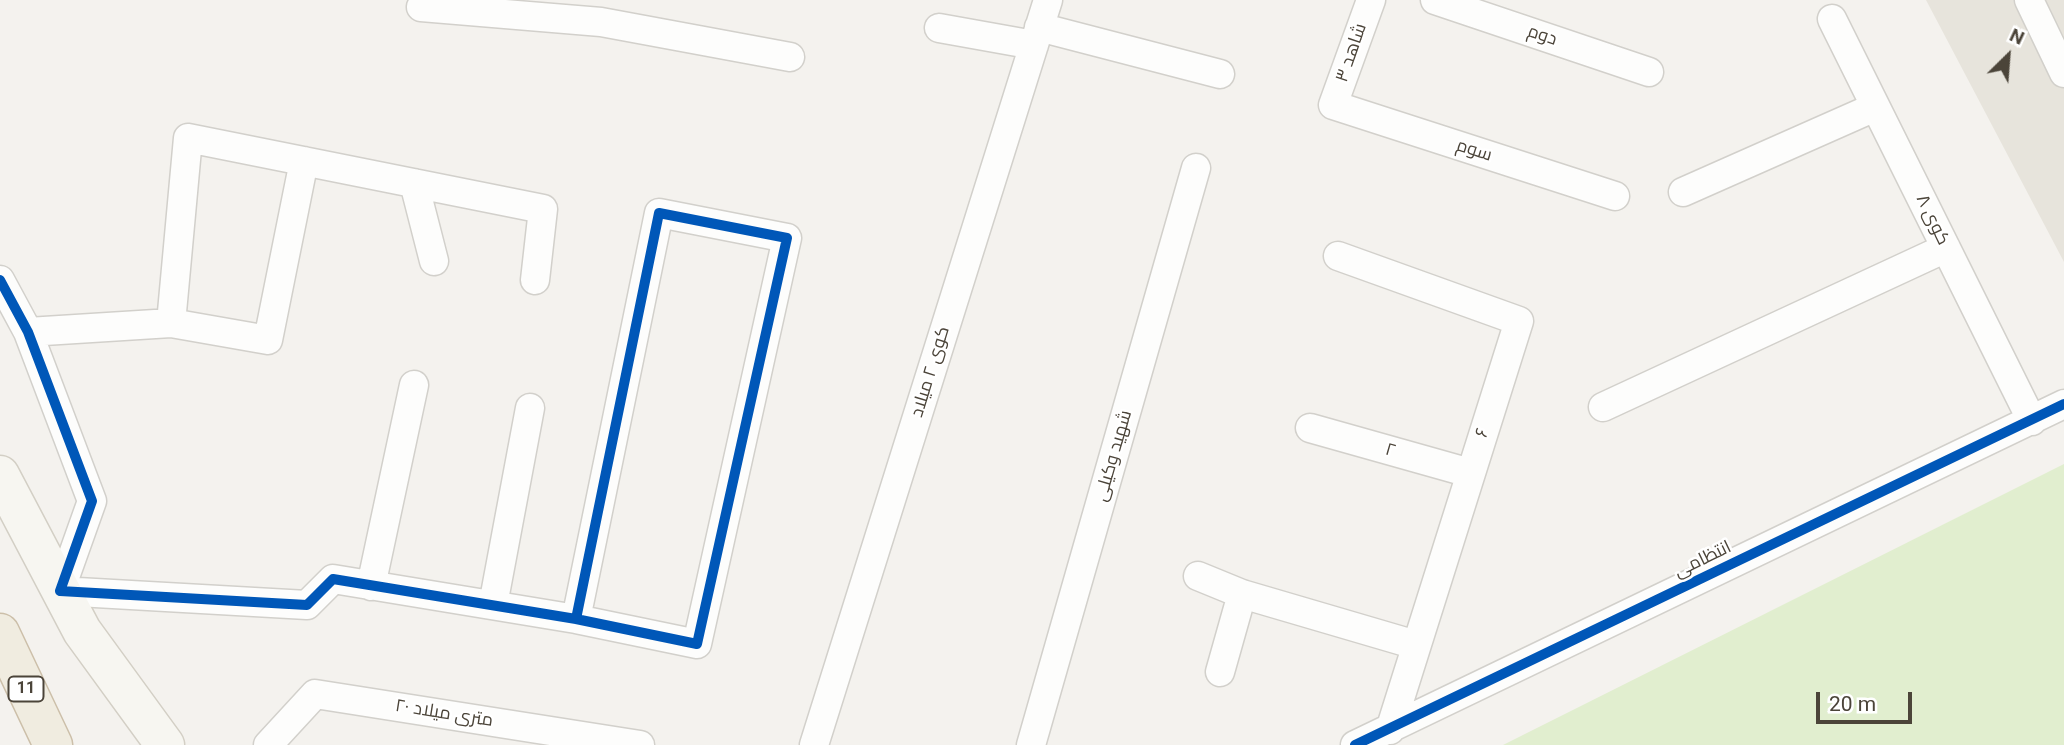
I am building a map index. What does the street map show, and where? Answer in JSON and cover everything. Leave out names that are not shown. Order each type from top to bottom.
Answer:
[{"type":"highway","name":"11","points":[[0,633],[53,745]]},
{"type":"main road","points":[[0,475],[82,631],[165,745]]},
{"type":"street","name":"کوی ۲ میلاد","points":[[814,745],[1048,0]]},
{"type":"street","name":"شاهد ۳","points":[[1333,105],[1371,0]]},
{"type":"street","name":"دوم","points":[[1435,0],[1649,72]]},
{"type":"street","points":[[2029,0],[2064,73]]},
{"type":"street","points":[[421,7],[603,11],[790,57]]},
{"type":"street","name":"کوی ۸","points":[[1832,19],[2032,421]]},
{"type":"street","points":[[939,28],[1036,36],[1220,74]]},
{"type":"street","name":"سوم","points":[[1333,105],[1615,196]]},
{"type":"street","points":[[1683,192],[1875,107]]},
{"type":"street","points":[[171,323],[188,138],[542,209],[535,279]]},
{"type":"street","points":[[28,332],[171,323],[268,340],[304,161]]},
{"type":"street","name":"شهید وکیلی","points":[[1031,745],[1196,168]]},
{"type":"street","points":[[414,183],[434,261]]},
{"type":"street","points":[[0,280],[28,332],[92,501],[60,591],[307,605],[333,579],[576,619],[697,644],[788,238],[659,213],[576,619]]},
{"type":"street","points":[[1603,407],[1946,248]]},
{"type":"street","name":"۶","points":[[1338,256],[1519,321],[1390,730]]},
{"type":"street","points":[[371,586],[414,385]]},
{"type":"street","name":"انتظامی","points":[[1356,745],[2064,404]]},
{"type":"street","points":[[493,605],[530,408]]},
{"type":"street","name":"۲","points":[[1310,428],[1470,473]]},
{"type":"street","points":[[1198,576],[1242,594],[1416,645]]},
{"type":"street","points":[[1220,672],[1242,594]]},
{"type":"street","name":"۲۰ متری میلاد","points":[[268,745],[315,694],[640,745]]},
{"type":"shaded area","points":[[1926,0],[2064,0],[2064,262]]},
{"type":"green space","points":[[2064,464],[2064,745],[1503,745]]},
{"type":"cycle path","points":[[0,280],[28,332],[92,501],[60,591],[307,605],[333,579],[576,619],[697,644],[787,238],[659,213],[576,619]]},
{"type":"cycle path","points":[[1355,745],[2064,404]]}]
